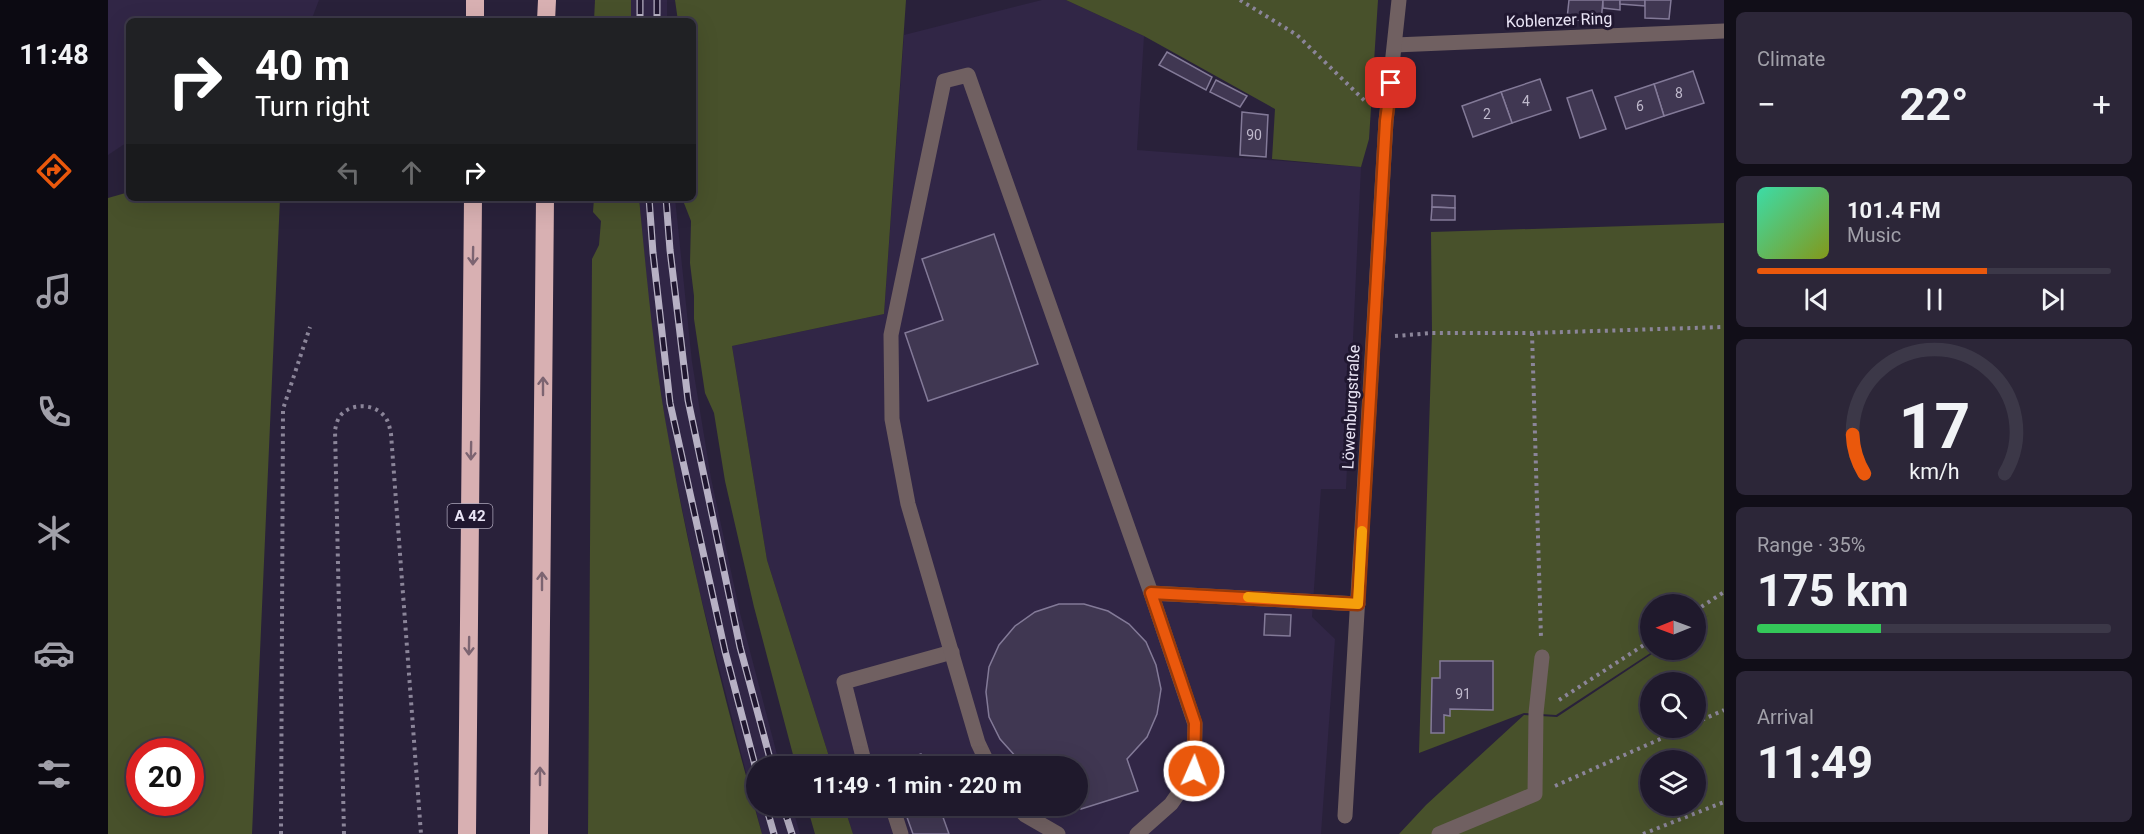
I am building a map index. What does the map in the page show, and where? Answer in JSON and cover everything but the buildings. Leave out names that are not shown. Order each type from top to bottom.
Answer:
[{"type":"highway","points":[[475,18],[476,0]]},
{"type":"highway","points":[[546,18],[547,0]]},
{"type":"highway","name":"A 42","points":[[467,834],[473,201]]},
{"type":"highway","points":[[539,834],[545,201]]},
{"type":"street","name":"Löwenburgstraße","points":[[1345,816],[1386,121],[1399,0]]},
{"type":"street","name":"Koblenzer Ring","points":[[1395,45],[1724,31]]},
{"type":"street","points":[[984,756],[978,743],[908,504],[892,419],[891,335],[944,81],[968,75],[1195,723],[1194,771],[1171,804],[1137,834]]},
{"type":"street","points":[[1151,593],[1358,604]]},
{"type":"street","points":[[863,756],[844,682],[952,652]]},
{"type":"street","points":[[1439,834],[1535,794],[1538,699],[1542,657]]},
{"type":"street","points":[[895,816],[901,834]]},
{"type":"street","points":[[1027,816],[1058,834]]},
{"type":"path","points":[[1240,0],[1297,35],[1386,121]]},
{"type":"path","points":[[281,834],[283,409],[310,327]]},
{"type":"path","points":[[1374,338],[1432,333],[1532,333],[1724,327]]},
{"type":"path","points":[[1532,333],[1542,657]]},
{"type":"path","points":[[344,834],[335,430],[338,418],[347,410],[369,407],[380,411],[387,420],[391,434],[421,834]]},
{"type":"path","points":[[1706,604],[1724,592]]},
{"type":"path","points":[[1538,699],[1558,701],[1640,647]]},
{"type":"path","points":[[1706,718],[1724,710]]},
{"type":"path","points":[[1535,794],[1662,738]]},
{"type":"path","points":[[1642,834],[1724,802]]},
{"type":"shaded area","points":[[108,0],[319,0],[312,18],[126,18],[126,143],[108,155]]},
{"type":"shaded area","points":[[631,0],[667,0],[667,18],[631,18]]},
{"type":"shaded area","points":[[1042,0],[1066,0],[1144,36],[1137,150],[1361,167],[1346,489],[1321,489],[1312,617],[1335,639],[1321,834],[853,834],[847,816],[1088,816],[1088,807],[1137,791],[1127,759],[1147,737],[1157,714],[1161,689],[1156,665],[1146,642],[1129,624],[1108,611],[1084,604],[1059,604],[1035,612],[1015,626],[999,645],[989,667],[986,692],[989,717],[1016,756],[829,756],[767,560],[732,346],[884,314],[904,35]]},
{"type":"shaded area","points":[[639,201],[675,201],[692,362],[711,478],[740,613],[777,756],[746,756],[746,772],[699,590],[668,441],[651,328]]},
{"type":"shaded area","points":[[757,816],[795,816],[800,834],[762,834]]},
{"type":"green space","points":[[595,0],[631,0],[631,18],[594,18]]},
{"type":"green space","points":[[675,0],[906,0],[884,314],[732,346],[767,560],[829,756],[793,756],[754,607],[725,481],[714,413],[705,393],[694,319],[690,263],[691,221],[683,201],[696,201],[696,18],[678,18]]},
{"type":"green space","points":[[1066,0],[1378,0],[1369,139],[1361,167],[1272,159],[1275,109],[1144,36]]},
{"type":"green space","points":[[126,193],[126,201],[280,201],[252,834],[108,834],[108,198]]},
{"type":"green space","points":[[594,201],[639,201],[655,350],[678,490],[711,639],[746,774],[746,816],[757,816],[762,834],[588,834],[592,259],[599,245],[601,221],[593,212]]},
{"type":"green space","points":[[1724,223],[1724,834],[1399,834],[1426,805],[1524,715],[1557,717],[1643,660],[1706,660],[1706,617],[1709,615],[1706,617],[1706,594],[1640,594],[1640,660],[1556,715],[1524,713],[1419,753],[1432,333],[1431,232]]},
{"type":"green space","points":[[810,816],[847,816],[853,834],[815,834]]},
{"type":"railway","points":[[640,0],[640,18]]},
{"type":"railway","points":[[657,0],[657,18]]},
{"type":"railway","points":[[649,201],[670,403],[725,651],[753,756]]},
{"type":"railway","points":[[666,201],[688,400],[740,647],[769,756]]},
{"type":"railway","points":[[769,816],[774,834]]},
{"type":"railway","points":[[786,816],[792,834]]},
{"type":"slow traffic","points":[[1248,597],[1358,604],[1362,531]]},
{"type":"route","points":[[1194,771],[1195,723],[1151,593],[1358,604],[1386,121],[1391,83]]}]
